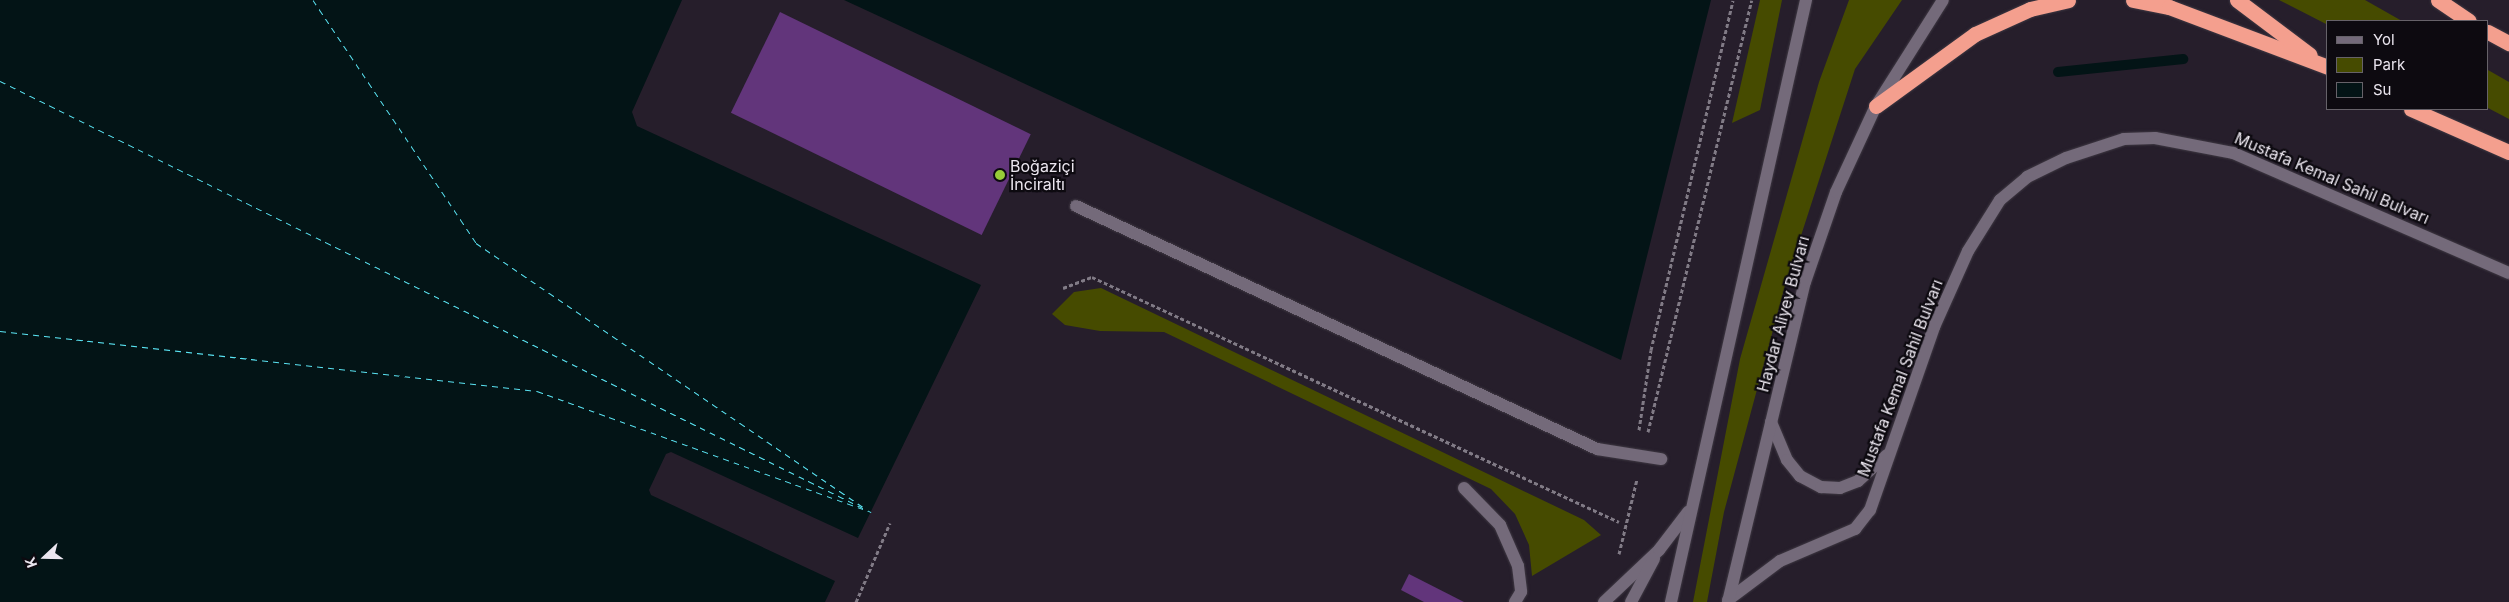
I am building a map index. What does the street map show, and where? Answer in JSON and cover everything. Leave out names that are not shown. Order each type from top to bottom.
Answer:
[{"type":"highway","points":[[1876,106],[1975,34],[2030,9],[2068,0]]},
{"type":"highway","points":[[2133,0],[2169,7],[2326,67]]},
{"type":"highway","points":[[2237,0],[2326,66]]},
{"type":"highway","points":[[2438,0],[2468,20]]},
{"type":"highway","points":[[2489,33],[2509,43]]},
{"type":"highway","points":[[2413,110],[2509,152]]},
{"type":"main road","points":[[1671,602],[1688,512],[1806,0]]},
{"type":"main road","name":"Haydar Aliyev Bulvarı","points":[[1728,601],[1805,282],[1836,192],[1876,106],[1943,0]]},
{"type":"main road","name":"Mustafa Kemal Sahil Bulvarı","points":[[1728,601],[1780,561],[1855,529],[1870,510],[1934,327],[1968,251],[2000,200],[2027,177],[2091,148],[2124,139],[2155,138],[2233,153],[2509,273]]},
{"type":"main road","points":[[1076,206],[1597,449],[1661,459]]},
{"type":"main road","points":[[1771,422],[1787,460],[1800,476],[1821,487],[1840,488],[1858,480],[1889,453]]},
{"type":"main road","points":[[1464,488],[1500,525],[1518,566],[1520,592],[1515,602]]},
{"type":"main road","points":[[1631,602],[1659,550],[1688,512]]},
{"type":"main road","points":[[1606,600],[1659,550]]},
{"type":"path","points":[[1639,456],[1651,350],[1733,0]]},
{"type":"path","points":[[1606,600],[1639,456],[1752,0]]},
{"type":"path","points":[[1063,288],[1092,277],[1619,522]]},
{"type":"path","points":[[856,602],[890,523]]},
{"type":"green space","points":[[1760,0],[1782,0],[1760,110],[1732,123]]},
{"type":"green space","points":[[1849,0],[1902,0],[1855,69],[1786,282],[1724,512],[1707,602],[1693,602],[1740,359],[1819,82]]},
{"type":"green space","points":[[2279,0],[2365,0],[2400,20],[2326,20],[2326,24]]},
{"type":"green space","points":[[2489,71],[2509,82],[2509,119],[2489,109]]},
{"type":"green space","points":[[1101,288],[1584,520],[1601,535],[1532,576],[1529,545],[1515,514],[1491,489],[1164,332],[1100,331],[1065,325],[1052,314],[1074,292]]},
{"type":"water","points":[[0,0],[682,0],[632,112],[637,126],[981,285],[858,538],[671,452],[666,454],[649,490],[651,495],[835,581],[825,602],[0,602]]},
{"type":"water","points":[[844,0],[1711,0],[1621,360]]},
{"type":"building","points":[[780,12],[1031,134],[982,235],[731,113]]},
{"type":"building","points":[[1409,574],[1464,602],[1424,602],[1401,590]]},
{"type":"waterway","points":[[2058,72],[2183,59]]},
{"type":"ferry route","points":[[313,0],[476,243],[866,509]]},
{"type":"ferry route","points":[[0,81],[871,512]]},
{"type":"ferry route","points":[[0,331],[537,391],[863,509]]},
{"type":"place","name":"Boğaziçi İnciraltı","points":[[1000,175]]}]
